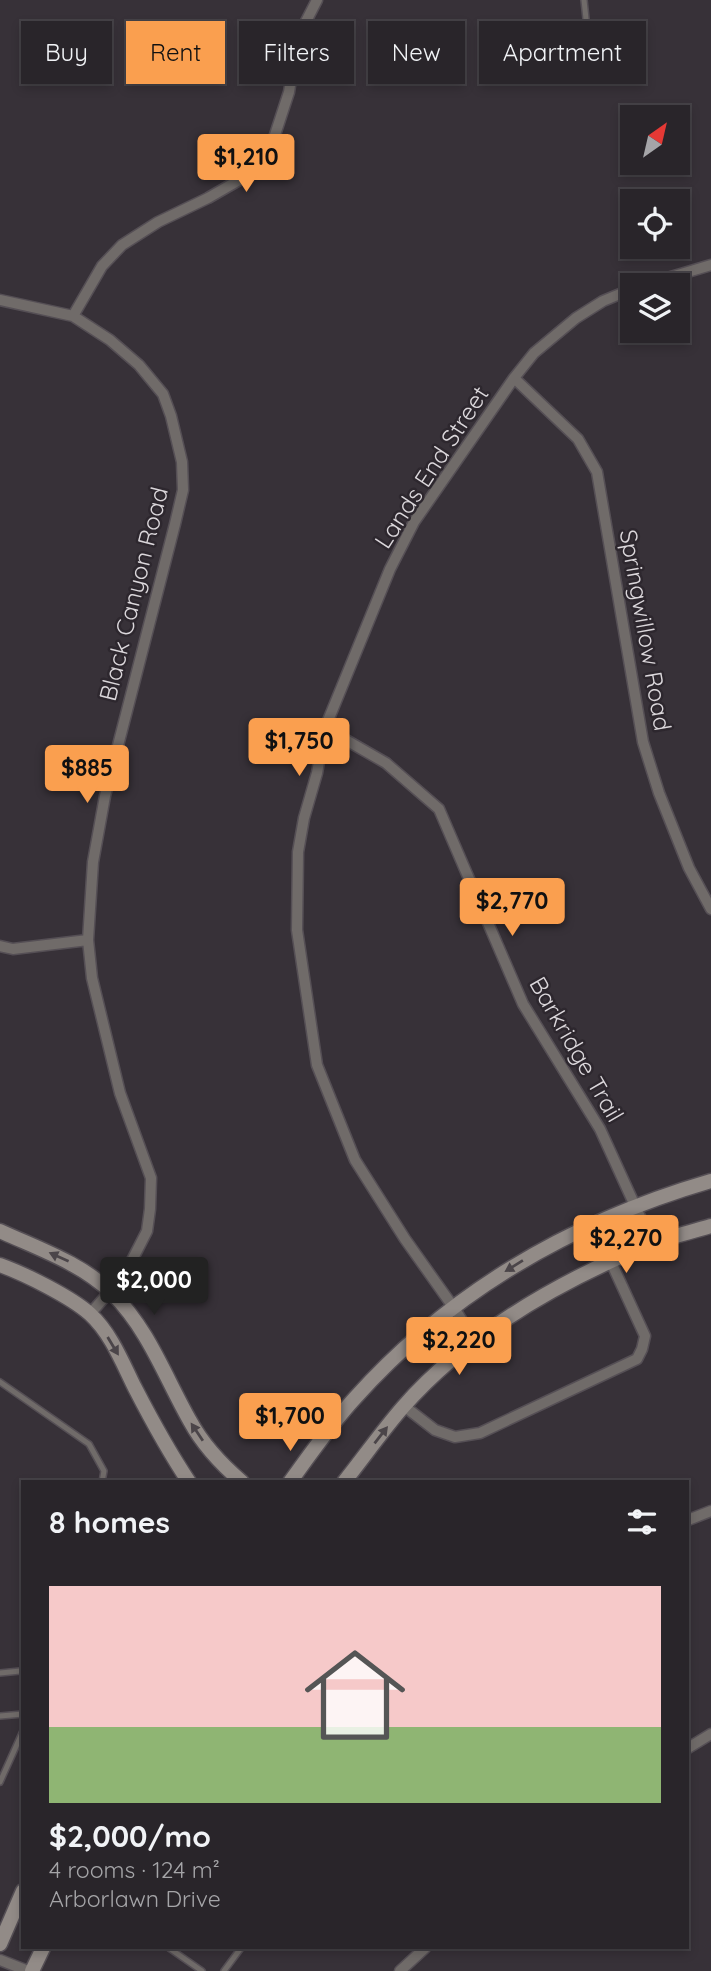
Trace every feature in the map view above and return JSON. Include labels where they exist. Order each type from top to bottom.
[{"type":"main road","points":[[291,1480],[355,1397],[400,1353],[486,1284],[540,1250],[575,1232],[711,1181]]},
{"type":"main road","points":[[346,1480],[404,1406],[451,1361],[505,1319],[571,1279],[652,1244],[711,1226]]},
{"type":"main road","points":[[0,1231],[74,1264],[122,1303],[148,1339],[198,1435],[240,1480]]},
{"type":"main road","points":[[0,1265],[55,1291],[90,1314],[120,1358],[167,1449],[188,1480]]},
{"type":"main road","points":[[0,1944],[21,1896]]},
{"type":"main road","points":[[30,1971],[42,1949]]},
{"type":"street","points":[[0,300],[73,316],[102,266],[122,245],[158,222],[248,176],[265,158],[272,144],[289,92],[298,37],[317,0]]},
{"type":"street","points":[[685,273],[711,265]]},
{"type":"street","name":"Lands End Street","points":[[475,1341],[355,1160],[317,1065],[296,930],[298,852],[325,728],[390,569],[414,522],[534,353],[576,318],[620,294]]},
{"type":"street","name":"Black Canyon Road","points":[[73,316],[110,340],[139,365],[163,394],[172,416],[182,462],[183,491],[105,796],[93,862],[88,940],[92,978],[120,1093],[151,1178],[150,1209],[147,1231],[125,1274],[90,1314]]},
{"type":"street","name":"Springwillow Road","points":[[514,378],[578,439],[597,472],[643,741],[659,793],[689,868],[711,909]]},
{"type":"street","name":"Barkridge Trail","points":[[325,728],[386,763],[439,809],[523,1004],[600,1129],[652,1244]]},
{"type":"street","points":[[0,946],[13,949],[88,940]]},
{"type":"street","points":[[404,1406],[435,1430],[455,1437],[480,1433],[637,1359],[645,1336],[611,1262]]},
{"type":"street","points":[[689,1520],[711,1511]]},
{"type":"street","points":[[689,1747],[711,1734]]},
{"type":"street","points":[[400,1971],[424,1949]]},
{"type":"street","points":[[0,1959],[30,1971]]},
{"type":"lane","points":[[584,0],[587,21]]},
{"type":"lane","points":[[588,32],[592,75],[561,82],[553,71],[551,44],[558,37],[588,32]]},
{"type":"lane","points":[[0,1382],[89,1444],[104,1471],[102,1480]]},
{"type":"lane","points":[[0,1673],[21,1671]]},
{"type":"lane","points":[[0,1716],[21,1714]]},
{"type":"lane","points":[[0,1782],[21,1735]]},
{"type":"lane","points":[[170,1949],[202,1971]]},
{"type":"lane","points":[[224,1971],[240,1949]]}]
